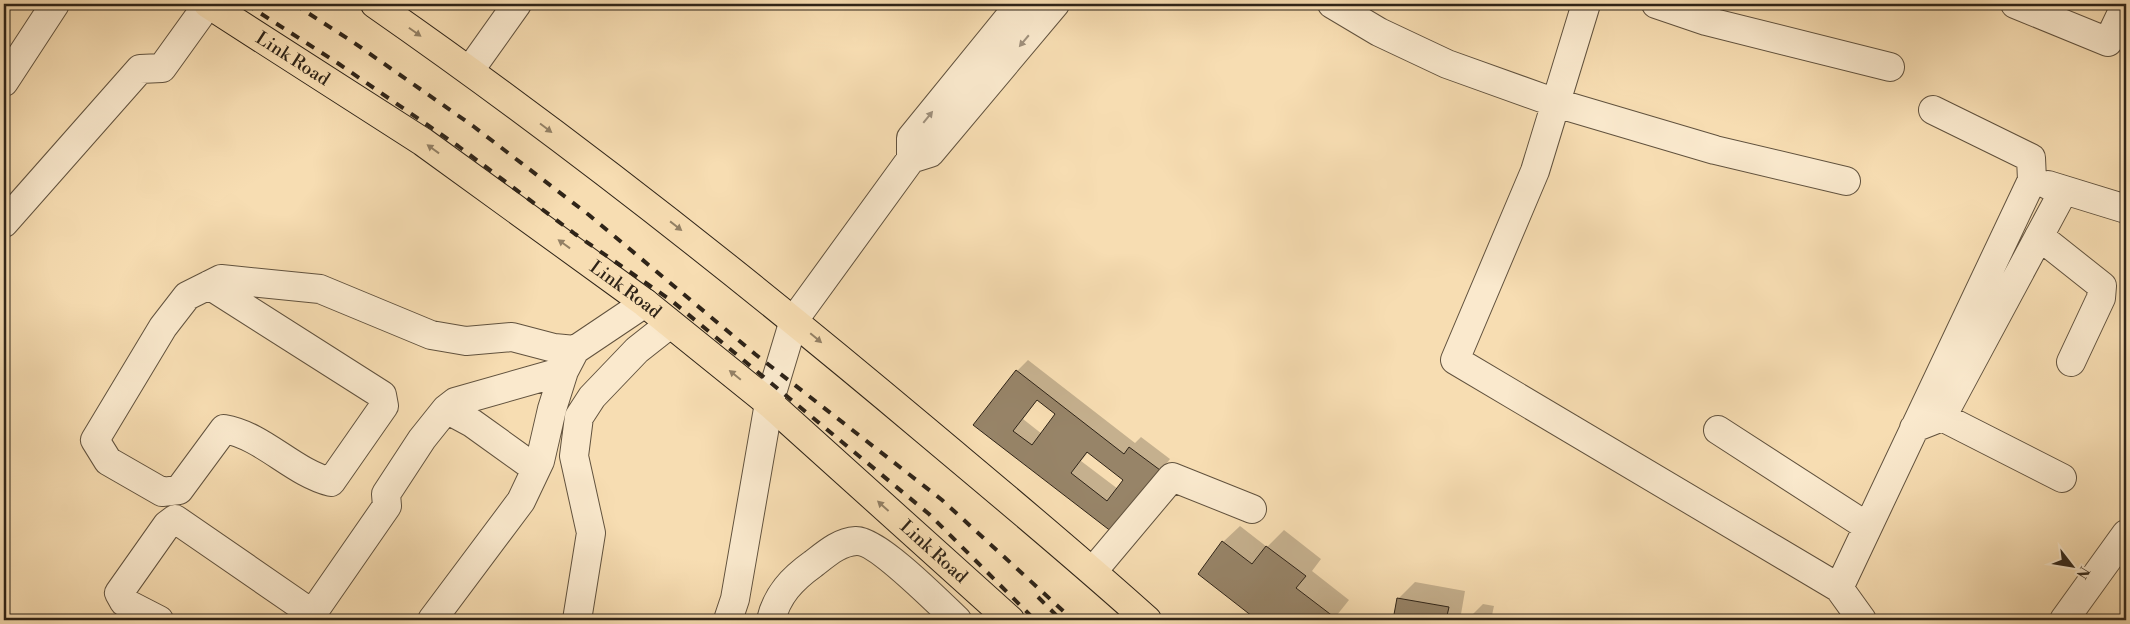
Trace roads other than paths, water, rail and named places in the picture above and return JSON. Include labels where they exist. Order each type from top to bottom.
[{"type":"main road","name":"Link Road","points":[[208,4],[423,142],[645,303],[770,403],[1010,620]]},
{"type":"main road","points":[[375,4],[470,70],[646,203],[794,320],[1093,571],[1148,620]]},
{"type":"street","points":[[4,52],[33,4]]},
{"type":"street","points":[[4,82],[55,4]]},
{"type":"street","points":[[4,223],[140,68],[162,68],[208,4]]},
{"type":"street","points":[[470,70],[517,4]]},
{"type":"street","points":[[728,620],[735,599],[770,403],[794,320],[911,159],[911,138],[1020,4]]},
{"type":"street","points":[[911,159],[930,153],[1055,4]]},
{"type":"street","points":[[1332,4],[1379,32],[1447,64],[1556,103],[1715,150],[1846,181]]},
{"type":"street","points":[[1586,4],[1535,172],[1455,360],[1839,588],[1862,620]]},
{"type":"street","points":[[1656,4],[1706,21],[1890,67]]},
{"type":"street","points":[[2015,4],[2108,42],[2126,4]]},
{"type":"street","points":[[1839,588],[2032,180],[2031,158],[1933,110]]},
{"type":"street","points":[[2032,180],[2126,209]]},
{"type":"street","points":[[1914,428],[1942,417],[2064,190]]},
{"type":"street","points":[[2039,236],[2102,286],[2101,298],[2071,362]]},
{"type":"street","points":[[209,285],[382,395],[384,406],[331,482],[316,478],[240,432],[224,429],[180,490],[162,492],[108,460],[95,440],[163,327],[187,296],[209,285],[222,279],[320,289],[431,335],[466,340],[512,337],[554,348],[570,360]]},
{"type":"street","points":[[158,620],[124,602],[119,593],[167,525],[175,519],[307,610],[318,607],[387,506],[386,494],[417,447],[446,409],[455,402],[570,360],[645,303]]},
{"type":"street","points":[[577,620],[590,533],[574,456],[579,417],[592,397],[637,350],[670,324]]},
{"type":"street","points":[[432,620],[521,501],[540,461],[552,410],[570,360]]},
{"type":"street","points":[[446,409],[472,423],[536,469]]},
{"type":"street","points":[[1942,417],[2062,478]]},
{"type":"street","points":[[1718,430],[1868,527]]},
{"type":"street","points":[[1093,571],[1172,477],[1252,509]]},
{"type":"street","points":[[2064,620],[2126,534]]},
{"type":"street","points":[[771,620],[775,603],[797,575],[838,545],[858,541],[882,553],[957,620]]},
{"type":"railway","points":[[246,4],[339,64],[458,146],[575,234],[672,301],[929,514],[1035,620]]},
{"type":"railway","points":[[294,4],[353,42],[473,126],[589,215],[755,354],[942,500],[1073,620]]},
{"type":"railway","points":[[1038,597],[1061,620]]}]
